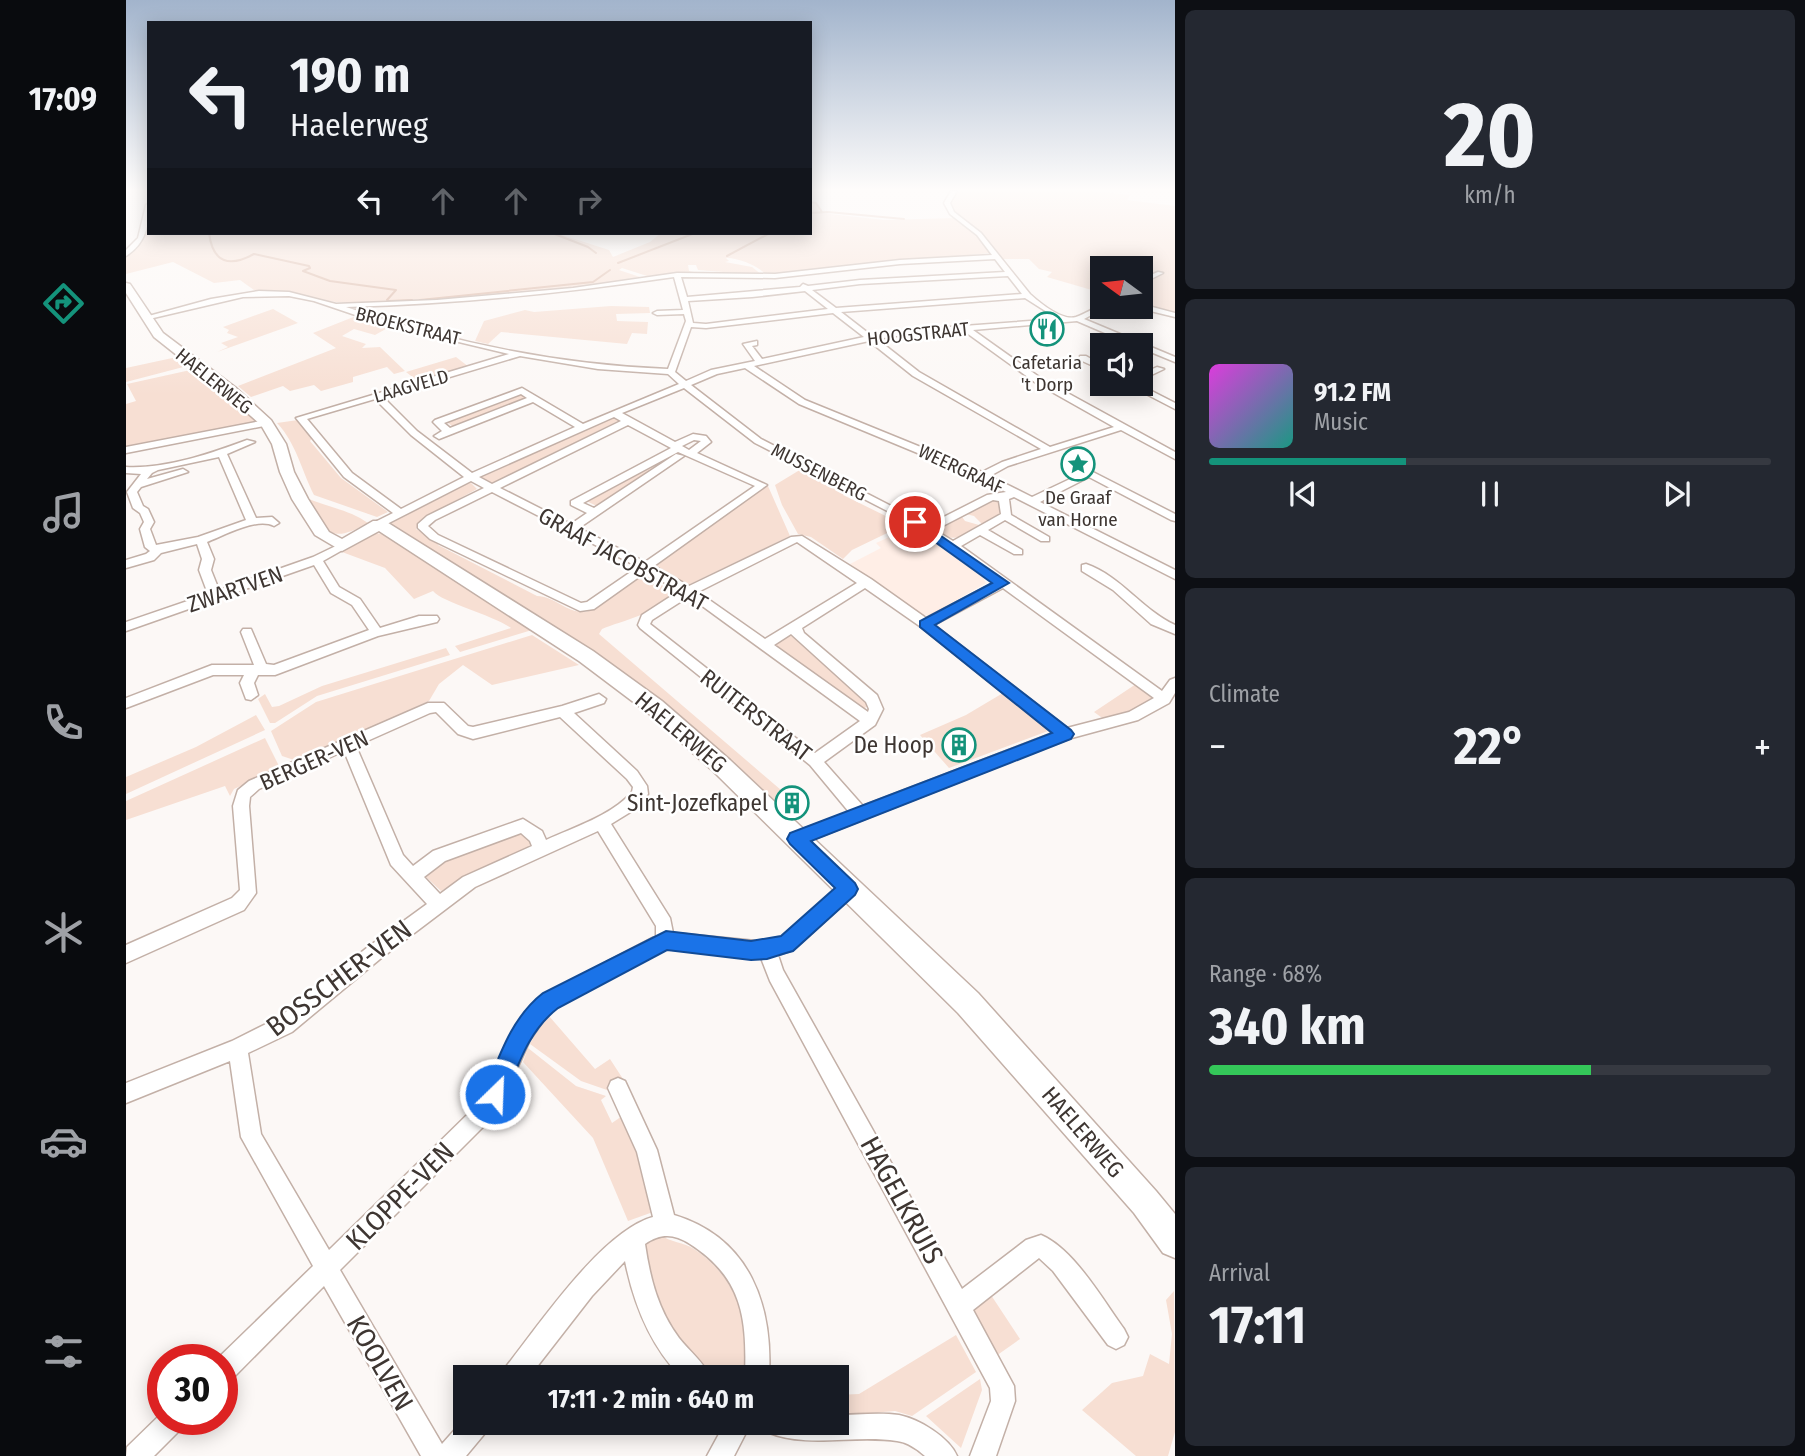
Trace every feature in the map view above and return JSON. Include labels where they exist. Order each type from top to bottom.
[{"type":"street","points":[[339,305],[437,302],[560,291],[677,275],[790,275],[900,262],[959,259]]},
{"type":"street","points":[[998,259],[1027,296],[1066,320]]},
{"type":"street","points":[[1153,276],[1160,273]]},
{"type":"street","points":[[685,299],[752,295],[860,282],[1010,274]]},
{"type":"street","points":[[671,372],[689,325],[685,299],[677,275]]},
{"type":"street","points":[[790,275],[916,374],[1049,450]]},
{"type":"street","points":[[958,276],[967,284]]},
{"type":"street","points":[[915,279],[923,286]]},
{"type":"street","points":[[860,282],[867,290]]},
{"type":"street","name":"HAELERWEG","points":[[126,286],[165,342],[231,391],[266,423],[279,444],[287,472],[300,499],[323,535],[342,546]]},
{"type":"street","points":[[975,291],[983,298]]},
{"type":"street","name":"BROEKSTRAAT","points":[[149,317],[220,300],[273,293],[339,305],[342,309],[383,321],[520,354],[617,371],[671,372]]},
{"type":"street","points":[[930,294],[938,301]]},
{"type":"street","points":[[752,295],[759,303]]},
{"type":"street","points":[[689,325],[706,326],[938,301],[1027,296]]},
{"type":"street","points":[[874,298],[882,306]]},
{"type":"street","points":[[1153,309],[1175,315]]},
{"type":"street","points":[[766,310],[773,318]]},
{"type":"street","points":[[657,313],[687,312]]},
{"type":"street","name":"HOOGSTRAAT","points":[[400,514],[471,477],[714,372],[871,338],[1066,320],[1090,312]]},
{"type":"street","points":[[1078,318],[1112,333]]},
{"type":"street","points":[[965,328],[999,354],[1175,456]]},
{"type":"street","points":[[754,343],[747,344],[761,362]]},
{"type":"street","points":[[1153,351],[1175,360]]},
{"type":"street","name":"LAAGVELD","points":[[400,514],[348,475],[301,418],[520,354]]},
{"type":"street","points":[[1083,358],[1090,362]]},
{"type":"street","name":"WEERGRAAF","points":[[747,365],[802,402],[982,476],[1008,496],[1031,502],[1175,575]]},
{"type":"street","points":[[1153,372],[1160,369]]},
{"type":"street","name":"MUSSENBERG","points":[[671,372],[758,441],[905,516],[953,546],[1164,699]]},
{"type":"street","points":[[449,433],[438,422],[522,391],[583,428]]},
{"type":"street","points":[[1153,391],[1175,403]]},
{"type":"street","points":[[1153,393],[1175,403]]},
{"type":"street","name":"GRAAF JACOBSTRAAT","points":[[377,396],[425,442],[471,477],[645,566],[766,645],[870,720]]},
{"type":"street","points":[[425,442],[535,398]]},
{"type":"street","points":[[615,413],[683,450],[762,485],[590,606],[580,607],[434,537],[422,526],[432,518],[490,488],[628,421]]},
{"type":"street","points":[[126,450],[266,423]]},
{"type":"street","points":[[982,476],[1004,464],[1122,427]]},
{"type":"street","points":[[126,470],[148,471],[218,454],[250,442]]},
{"type":"street","points":[[572,528],[683,450]]},
{"type":"street","points":[[595,513],[575,503],[683,450]]},
{"type":"street","points":[[218,454],[224,457],[252,522]]},
{"type":"street","points":[[148,471],[132,492],[138,508],[144,511],[149,522],[145,529],[152,547],[158,550]]},
{"type":"street","points":[[140,484],[183,472]]},
{"type":"street","points":[[1031,502],[1083,474],[1097,476],[1175,518]]},
{"type":"street","points":[[927,530],[991,497],[1008,496],[1005,516],[953,546]]},
{"type":"street","points":[[342,546],[400,514]]},
{"type":"street","points":[[1005,516],[1045,539]]},
{"type":"street","points":[[126,564],[150,557],[158,550],[201,540],[252,522],[272,520],[274,523]]},
{"type":"street","name":"HAELERWEG","points":[[379,524],[586,656],[655,707],[722,766],[968,1003],[1145,1202],[1175,1241]]},
{"type":"street","points":[[981,531],[1018,552]]},
{"type":"street","points":[[687,592],[795,539],[802,539],[925,624],[1066,734]]},
{"type":"street","points":[[201,540],[208,559],[205,570],[215,596]]},
{"type":"street","name":"ZWARTVEN","points":[[126,627],[317,560],[342,546]]},
{"type":"street","points":[[317,560],[335,590],[355,602],[377,632]]},
{"type":"street","points":[[1086,568],[1117,587],[1155,621],[1175,630]]},
{"type":"street","points":[[766,645],[867,582]]},
{"type":"street","points":[[925,624],[1002,583]]},
{"type":"street","name":"RUITERSTRAAT","points":[[687,592],[646,618],[644,625],[816,761],[860,814]]},
{"type":"street","points":[[126,703],[212,670],[275,670],[377,632],[390,633],[424,619],[433,619]]},
{"type":"street","points":[[795,626],[798,635],[872,699],[876,709],[870,720],[816,761]]},
{"type":"street","points":[[247,632],[257,669]]},
{"type":"street","points":[[251,695],[247,683],[257,669]]},
{"type":"street","points":[[796,839],[1066,734],[1133,716],[1164,699],[1175,683]]},
{"type":"street","name":"BERGER-VEN","points":[[126,954],[238,904],[248,893],[241,806],[243,794],[254,785],[349,746],[428,708],[439,707],[446,710],[463,730],[473,733],[563,711],[599,699]]},
{"type":"street","points":[[563,711],[640,786],[640,794],[632,803],[601,822],[664,924],[666,940],[767,950],[786,944],[849,889]]},
{"type":"street","points":[[349,746],[393,852],[438,904]]},
{"type":"street","name":"BOSSCHER-VEN","points":[[126,1093],[238,1048],[285,1025],[469,882],[601,822]]},
{"type":"street","points":[[412,877],[439,856],[523,826],[536,836],[542,849]]},
{"type":"street","name":"KLOPPE-VEN","points":[[238,1355],[478,1118],[495,1094],[524,1027],[535,1013],[551,1000],[666,940]]},
{"type":"street","name":"HAGELKRUIS","points":[[767,950],[776,975],[1002,1385],[1003,1401],[983,1456]]},
{"type":"street","points":[[238,1048],[251,1138],[326,1269]]},
{"type":"street","points":[[618,1088],[647,1150],[666,1224]]},
{"type":"street","name":"HAELERWEG","points":[[1145,1202],[1175,1225]]},
{"type":"street","points":[[524,1365],[616,1252],[647,1228],[666,1224],[698,1236],[724,1256],[749,1293],[759,1340],[758,1365]]},
{"type":"street","points":[[633,1237],[640,1286],[652,1321],[688,1365]]},
{"type":"street","points":[[960,1305],[1041,1245],[1062,1263],[1116,1337]]},
{"type":"street","name":"KOOLVEN","points":[[326,1269],[435,1456]]},
{"type":"street","points":[[849,1428],[899,1428],[926,1440],[944,1456]]},
{"type":"street","points":[[136,1456],[157,1435]]},
{"type":"street","points":[[449,1456],[467,1435]]},
{"type":"street","points":[[720,1456],[732,1435]]},
{"type":"shaded area","points":[[126,259],[727,259],[729,261],[725,262],[752,267],[762,275],[698,270],[696,265],[688,265],[689,271],[697,273],[647,276],[622,268],[619,270],[640,277],[494,296],[348,303],[281,293],[258,293],[240,280],[214,283],[173,262],[126,274]]},
{"type":"shaded area","points":[[735,259],[930,259],[766,275],[747,262]]},
{"type":"shaded area","points":[[1001,259],[1090,259],[1090,290],[1047,277],[1052,272],[1039,269],[1029,259]]},
{"type":"shaded area","points":[[1153,259],[1175,259],[1175,313],[1153,308]]},
{"type":"shaded area","points":[[611,306],[649,307],[650,313],[616,314],[617,321],[648,322],[647,334],[632,333],[627,344],[501,332],[488,344],[475,341],[484,321],[525,310],[534,312]]},
{"type":"shaded area","points":[[273,309],[298,323],[217,352],[228,347],[221,343],[238,337],[227,333],[229,330],[223,327]]},
{"type":"shaded area","points":[[356,316],[393,325],[375,335],[354,329],[342,336],[366,344],[362,348],[380,347],[405,371],[394,374],[387,367],[353,377],[353,382],[321,391],[314,385],[290,391],[283,386],[251,397],[238,386],[336,348],[313,333]]},
{"type":"shaded area","points":[[177,357],[191,365],[126,382],[126,368]]},
{"type":"shaded area","points":[[456,357],[469,367],[419,382],[406,372]]},
{"type":"shaded area","points":[[195,369],[256,419],[255,422],[126,449],[126,404],[136,401],[127,384]]},
{"type":"shaded area","points":[[520,393],[528,395],[527,400],[455,428],[445,421]]},
{"type":"shaded area","points":[[611,418],[620,420],[493,483],[480,478],[482,475]]},
{"type":"shaded area","points":[[298,420],[312,438],[310,441],[341,478],[388,512],[377,517],[314,495],[294,448],[277,423]]},
{"type":"shaded area","points":[[677,450],[678,455],[599,507],[584,500]]},
{"type":"shaded area","points":[[803,468],[847,491],[843,495],[898,522],[904,519],[910,522],[852,550],[843,559],[811,537],[798,534],[782,505],[775,485]]},
{"type":"shaded area","points":[[471,483],[477,489],[422,519],[416,529],[438,542],[438,545],[537,596],[578,612],[599,606],[636,577],[644,574],[668,589],[671,592],[660,605],[602,629],[599,634],[788,796],[775,805],[668,706],[640,685],[391,524],[396,518]]},
{"type":"shaded area","points":[[768,486],[790,536],[688,585],[656,567],[655,564]]},
{"type":"shaded area","points":[[304,497],[353,514],[368,523],[336,534],[324,526]]},
{"type":"shaded area","points":[[993,498],[1000,499],[1003,513],[983,525],[974,516],[962,513]]},
{"type":"shaded area","points":[[960,514],[965,521],[979,525],[957,538],[947,537],[933,529]]},
{"type":"shaded area","points":[[913,526],[979,571],[986,583],[930,615],[922,615],[850,564],[881,548],[876,543]]},
{"type":"shaded area","points":[[374,533],[383,534],[532,630],[460,652],[455,646],[511,628],[438,596],[433,591],[414,599],[385,568],[342,552]]},
{"type":"shaded area","points":[[792,633],[867,700],[869,705],[862,710],[775,647],[774,641]]},
{"type":"shaded area","points":[[532,635],[579,665],[492,685],[463,665],[439,684],[429,701],[297,761],[282,756],[271,731],[316,702]]},
{"type":"shaded area","points":[[446,648],[450,655],[317,696],[275,723],[270,723],[258,699],[265,694],[272,707],[279,706],[322,686]]},
{"type":"shaded area","points":[[1136,684],[1154,698],[1135,712],[1105,720],[1094,712]]},
{"type":"shaded area","points":[[1003,693],[1032,714],[1048,731],[949,768],[920,735],[966,715]]},
{"type":"shaded area","points":[[256,715],[265,730],[126,794],[126,777],[196,747]]},
{"type":"shaded area","points":[[265,738],[280,768],[234,789],[230,796],[225,786],[126,820],[126,801]]},
{"type":"shaded area","points":[[523,833],[531,841],[529,847],[441,891],[424,875],[471,848]]},
{"type":"shaded area","points":[[549,1016],[595,1069],[610,1059],[623,1079],[607,1090],[581,1081],[530,1044],[539,1026]]},
{"type":"shaded area","points":[[528,1048],[576,1086],[606,1096],[601,1100],[612,1123],[628,1112],[653,1212],[628,1221],[593,1138],[523,1062]]},
{"type":"shaded area","points":[[660,1234],[686,1245],[720,1272],[738,1302],[744,1324],[748,1365],[693,1365],[663,1326],[641,1251],[648,1240]]},
{"type":"shaded area","points":[[1174,1291],[1175,1432],[1168,1456],[1136,1456],[1082,1410],[1112,1383],[1143,1376],[1150,1354],[1169,1364],[1172,1334],[1166,1300]]},
{"type":"shaded area","points":[[989,1292],[1020,1339],[996,1356],[970,1308]]},
{"type":"shaded area","points":[[956,1335],[976,1372],[912,1416],[895,1411],[849,1415],[849,1394],[859,1394]]},
{"type":"shaded area","points":[[980,1379],[982,1390],[961,1448],[926,1416]]},
{"type":"waterway","points":[[222,259],[242,259]]},
{"type":"waterway","points":[[277,259],[309,266],[310,268],[303,271],[330,281],[396,290],[387,300],[389,301],[412,300]]},
{"type":"waterway","points":[[618,263],[628,259]]},
{"type":"waterway","points":[[420,300],[593,282],[610,270]]},
{"type":"place","name":"Cafetaria 't Dorp","points":[[1047,329]]},
{"type":"place","name":"De Graaf van Horne","points":[[1078,464]]},
{"type":"place","name":"De Hoop","points":[[959,745]]},
{"type":"place","name":"Sint-Jozefkapel","points":[[792,803]]},
{"type":"route","points":[[495,1094],[524,1027],[535,1013],[551,1000],[642,952],[666,940],[751,950],[767,950],[786,944],[849,889],[796,839],[1066,734],[925,624],[1002,583],[953,546],[915,522]]}]
